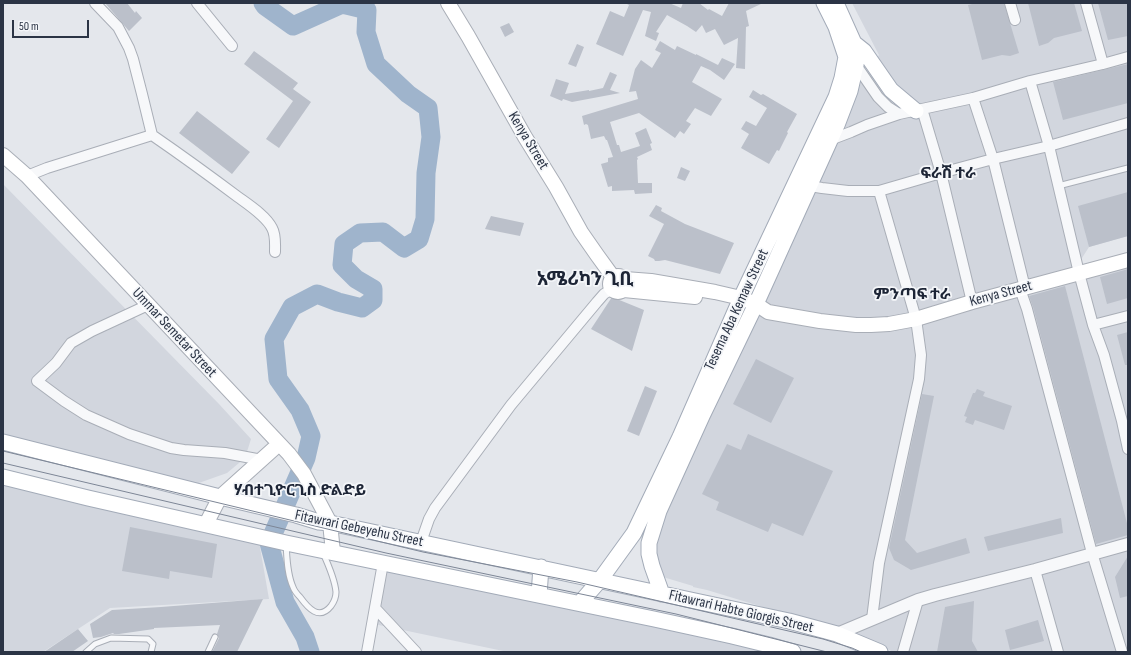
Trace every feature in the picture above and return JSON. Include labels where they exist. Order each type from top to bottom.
[{"type":"main road","name":"Kenya Street","points":[[448,3],[581,232],[618,284],[720,302],[739,302],[759,309],[820,321],[856,325],[889,324],[916,319],[972,302],[1128,260]]},
{"type":"main road","name":"Tesema Aba Kemaw Street","points":[[580,603],[600,580],[634,534],[680,437],[739,302],[803,183],[830,140],[837,125],[850,91],[851,61],[824,3]]},
{"type":"main road","name":"Tesema Aba Kemaw Street","points":[[662,594],[649,554],[649,543],[659,511],[759,309],[842,78],[851,61],[857,58],[854,43],[836,3]]},
{"type":"main road","points":[[854,43],[864,51],[891,90],[919,110]]},
{"type":"main road","name":"Ummar Semetar Street","points":[[3,155],[27,176],[284,449],[304,474],[330,523]]},
{"type":"main road","name":"Fitawrari Gebeyehu Street","points":[[3,442],[319,522],[330,523],[600,580]]},
{"type":"main road","points":[[206,524],[220,497],[262,460],[284,449]]},
{"type":"main road","name":"Fitawrari Gebeyehu Street","points":[[3,477],[260,537],[580,603],[732,636],[793,652]]},
{"type":"main road","points":[[328,551],[330,523]]},
{"type":"main road","points":[[539,595],[541,568]]},
{"type":"main road","name":"Fitawrari Habte Giorgis Street","points":[[600,580],[789,621],[837,634],[880,652]]},
{"type":"street","points":[[95,3],[118,27],[129,48],[133,58],[152,135],[256,210],[272,228],[274,234],[275,252]]},
{"type":"street","points":[[197,3],[232,46]]},
{"type":"street","points":[[1010,3],[1015,20]]},
{"type":"street","points":[[1086,3],[1103,64]]},
{"type":"street","points":[[830,140],[899,114],[973,98],[1030,81],[1128,57]]},
{"type":"street","points":[[851,61],[878,97],[888,107],[899,114]]},
{"type":"street","points":[[1030,81],[1049,146],[1093,325],[1125,420],[1128,449]]},
{"type":"street","points":[[973,98],[992,159],[1027,309],[1092,553],[1122,652]]},
{"type":"street","points":[[919,110],[941,173],[972,302]]},
{"type":"street","points":[[803,183],[848,191],[879,191],[992,159],[1049,146],[1128,123]]},
{"type":"street","points":[[27,176],[47,168],[152,135]]},
{"type":"street","points":[[872,619],[879,563],[919,379],[921,355],[916,319],[879,191]]},
{"type":"street","points":[[421,542],[429,519],[435,508],[511,405],[604,294],[618,284]]},
{"type":"street","points":[[148,305],[92,331],[71,343],[56,363],[37,381],[86,415],[129,434],[171,448],[225,453],[262,460]]},
{"type":"street","points":[[1093,325],[1128,316]]},
{"type":"street","points":[[837,634],[918,600],[1128,544]]},
{"type":"street","points":[[367,652],[383,563]]},
{"type":"street","points":[[1035,570],[1058,652]]},
{"type":"street","points":[[903,652],[918,600]]},
{"type":"street","points":[[375,608],[416,652]]},
{"type":"lane","points":[[1058,186],[1128,168]]},
{"type":"lane","points":[[283,542],[293,588],[308,608],[315,612],[321,613],[325,612],[333,604],[336,597],[336,591],[329,567],[328,551]]},
{"type":"lane","points":[[208,652],[215,637]]},
{"type":"lane","points":[[86,652],[95,644],[111,638],[148,639],[153,644],[151,652]]},
{"type":"shaded area","points":[[852,3],[1128,3],[1128,236],[1089,247],[1073,272],[1128,257],[1128,652],[893,652],[868,639],[663,577],[650,543],[855,93],[879,55]]},
{"type":"shaded area","points":[[3,184],[219,404],[251,439],[245,458],[227,473],[196,484],[3,434]]},
{"type":"shaded area","points":[[3,482],[258,536],[269,599],[110,608],[43,652],[3,652]]},
{"type":"shaded area","points":[[385,567],[782,652],[508,652],[374,624]]},
{"type":"building","points":[[105,3],[127,3],[135,13],[136,11],[142,18],[129,31]]},
{"type":"building","points":[[669,3],[681,8],[683,3],[699,3],[708,10],[709,9],[722,16],[729,3],[763,3],[746,11],[749,26],[746,27],[745,69],[736,68],[738,38],[724,45],[715,29],[706,33],[702,25],[696,32],[667,15],[656,32],[659,33],[656,41],[645,36],[651,12],[643,10],[623,56],[596,44],[610,11],[624,17],[629,5],[627,4]]},
{"type":"building","points":[[976,3],[1004,3],[1019,53],[1010,56],[1002,55],[982,60],[968,5]]},
{"type":"building","points":[[1028,3],[1074,3],[1082,31],[1054,38],[1048,43],[1039,46]]},
{"type":"building","points":[[1098,3],[1128,3],[1128,36],[1108,40]]},
{"type":"building","points":[[509,23],[514,32],[505,37],[500,27]]},
{"type":"building","points":[[660,41],[675,50],[677,46],[718,65],[722,58],[735,64],[724,80],[710,70],[701,66],[692,82],[722,99],[711,116],[695,108],[686,121],[691,124],[684,134],[680,131],[675,138],[639,113],[610,122],[617,145],[619,145],[621,152],[640,146],[635,133],[646,128],[652,143],[650,144],[652,150],[637,157],[637,160],[638,183],[652,183],[652,193],[635,194],[634,190],[612,191],[612,186],[608,187],[601,164],[608,162],[608,158],[613,157],[607,140],[604,136],[591,139],[588,125],[584,125],[582,116],[638,99],[636,91],[629,92],[635,69],[641,60],[652,68],[661,53],[655,50]]},
{"type":"building","points":[[577,44],[584,47],[576,67],[568,64]]},
{"type":"building","points":[[254,51],[298,83],[293,89],[311,102],[279,148],[266,139],[293,101],[244,64]]},
{"type":"building","points":[[1128,64],[1128,103],[1063,120],[1053,82]]},
{"type":"building","points":[[610,72],[617,75],[610,90],[620,93],[572,102],[563,99],[562,101],[550,96],[556,79],[569,83],[565,94],[589,91],[603,88]]},
{"type":"building","points":[[753,90],[761,95],[763,94],[797,114],[779,151],[777,150],[769,164],[741,148],[749,134],[741,129],[746,121],[756,126],[767,108],[749,97]]},
{"type":"building","points":[[197,111],[250,152],[232,174],[179,133]]},
{"type":"building","points":[[681,167],[690,171],[685,181],[677,178]]},
{"type":"building","points":[[1128,192],[1128,236],[1089,247],[1078,206]]},
{"type":"building","points":[[656,205],[662,208],[661,211],[685,224],[734,243],[720,274],[665,260],[655,261],[648,256],[664,224],[649,216]]},
{"type":"building","points":[[491,216],[524,223],[520,236],[485,229]]},
{"type":"building","points":[[1128,269],[1128,298],[1107,304],[1100,277]]},
{"type":"building","points":[[1065,286],[1128,527],[1128,535],[1096,544],[1029,296]]},
{"type":"building","points":[[612,297],[644,310],[632,351],[591,329]]},
{"type":"building","points":[[1128,332],[1128,365],[1125,365],[1117,335]]},
{"type":"building","points":[[756,359],[794,378],[771,423],[733,404]]},
{"type":"building","points":[[645,386],[657,391],[639,436],[627,431]]},
{"type":"building","points":[[977,389],[985,392],[983,396],[1012,406],[1004,430],[975,420],[973,425],[965,422],[967,417],[964,416],[973,393],[975,393]]},
{"type":"building","points":[[922,394],[934,396],[905,540],[917,553],[966,538],[970,553],[911,570],[894,560],[889,548]]},
{"type":"building","points":[[748,434],[833,471],[803,536],[772,523],[768,532],[716,510],[719,502],[702,494],[727,444],[741,450]]},
{"type":"building","points":[[1061,518],[1063,533],[988,551],[984,537]]},
{"type":"building","points":[[130,527],[217,544],[212,578],[170,571],[169,579],[122,571]]},
{"type":"building","points":[[1128,556],[1128,596],[1120,598],[1115,577]]},
{"type":"building","points":[[263,599],[237,652],[212,652],[219,638],[217,634],[220,625],[154,628],[119,634],[113,633],[93,638],[90,624],[112,610]]},
{"type":"building","points":[[974,601],[972,641],[978,652],[937,652],[945,607]]},
{"type":"building","points":[[1038,620],[1044,641],[1010,650],[1005,630]]},
{"type":"building","points":[[78,629],[88,641],[72,652],[44,652]]},
{"type":"waterway","points":[[263,3],[293,26],[342,4],[367,10],[366,32],[376,64],[408,94],[428,108],[431,137],[426,173],[425,219],[419,239],[404,248],[383,232],[360,233],[344,244],[342,265],[356,279],[373,289],[373,300],[362,308],[338,302],[317,294],[292,307],[274,339],[278,379],[300,410],[311,436],[306,458],[269,543],[285,602],[305,637],[310,652]]},
{"type":"tram line","points":[[3,451],[423,552],[577,582],[823,639],[861,652]]},
{"type":"tram line","points":[[3,463],[386,553],[676,614],[827,652]]},
{"type":"district","name":"ፍራሽ ተራ","points":[[948,174]]},
{"type":"district","name":"አሜሪካን ጊቢ","points":[[585,280]]},
{"type":"district","name":"ምንጣፍ ተራ","points":[[912,295]]},
{"type":"district","name":"ሃብተጊዮርጊስ ድልድይ","points":[[300,491]]}]
